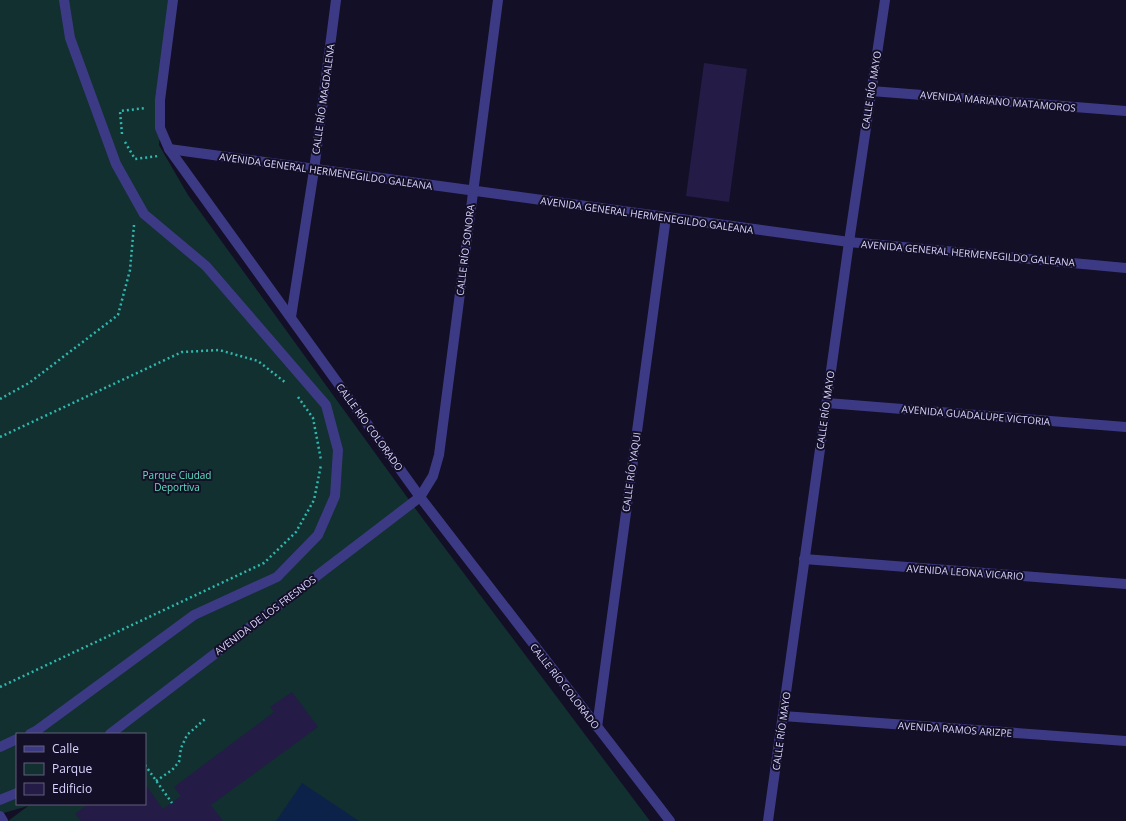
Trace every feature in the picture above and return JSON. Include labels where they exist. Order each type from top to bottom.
[{"type":"street","points":[[33,733],[194,615],[277,577],[318,535],[335,496],[338,450],[326,405],[206,266],[144,214],[116,164],[70,38],[64,0]]},
{"type":"street","name":"CALLE RÍO COLORADO","points":[[173,0],[160,106],[160,128],[170,151],[420,497],[670,821]]},
{"type":"street","name":"CALLE RÍO MAGDALENA","points":[[291,317],[314,170],[336,0]]},
{"type":"street","name":"CALLE RÍO SONORA","points":[[420,497],[432,476],[439,455],[498,0]]},
{"type":"street","name":"CALLE RÍO MAYO","points":[[768,821],[870,91],[885,0]]},
{"type":"street","name":"AVENIDA MARIANO MATAMOROS","points":[[870,91],[1126,111]]},
{"type":"street","name":"AVENIDA GENERAL HERMENEGILDO GALEANA","points":[[170,151],[849,242],[1126,268]]},
{"type":"street","name":"CALLE RÍO YAQUI","points":[[597,727],[666,217]]},
{"type":"street","name":"AVENIDA GUADALUPE VICTORIA","points":[[827,403],[1126,428]]},
{"type":"street","name":"AVENIDA DE LOS FRESNOS","points":[[111,733],[420,497]]},
{"type":"street","name":"AVENIDA LEONA VICARIO","points":[[804,560],[1126,584]]},
{"type":"street","name":"AVENIDA RAMOS ARIZPE","points":[[783,716],[1126,741]]},
{"type":"street","points":[[0,747],[16,740]]},
{"type":"street","points":[[0,800],[16,793]]},
{"type":"street","points":[[0,816],[3,821]]},
{"type":"path","points":[[160,106],[120,112],[120,124],[123,139],[134,159],[170,151]]},
{"type":"path","points":[[0,399],[29,383],[118,315],[130,270],[137,200]]},
{"type":"path","points":[[0,437],[182,352],[218,350],[258,361],[291,387]]},
{"type":"path","points":[[0,687],[264,562],[296,532],[314,500],[322,462],[313,418],[295,393]]},
{"type":"path","points":[[156,781],[172,770],[179,762],[181,748],[187,734],[205,719]]},
{"type":"path","points":[[146,766],[172,802]]},
{"type":"green space","name":"Parque Ciudad Deportiva","points":[[0,0],[173,0],[159,145],[188,195],[420,515],[650,821],[8,821],[28,806],[0,814]]},
{"type":"water","points":[[302,783],[359,821],[276,821]]},
{"type":"building","points":[[704,63],[747,69],[729,202],[686,196]]},
{"type":"building","points":[[292,692],[318,727],[211,805],[223,821],[81,821],[75,814],[87,805],[146,805],[146,785],[163,809],[181,796],[174,787],[274,712],[270,707]]}]
